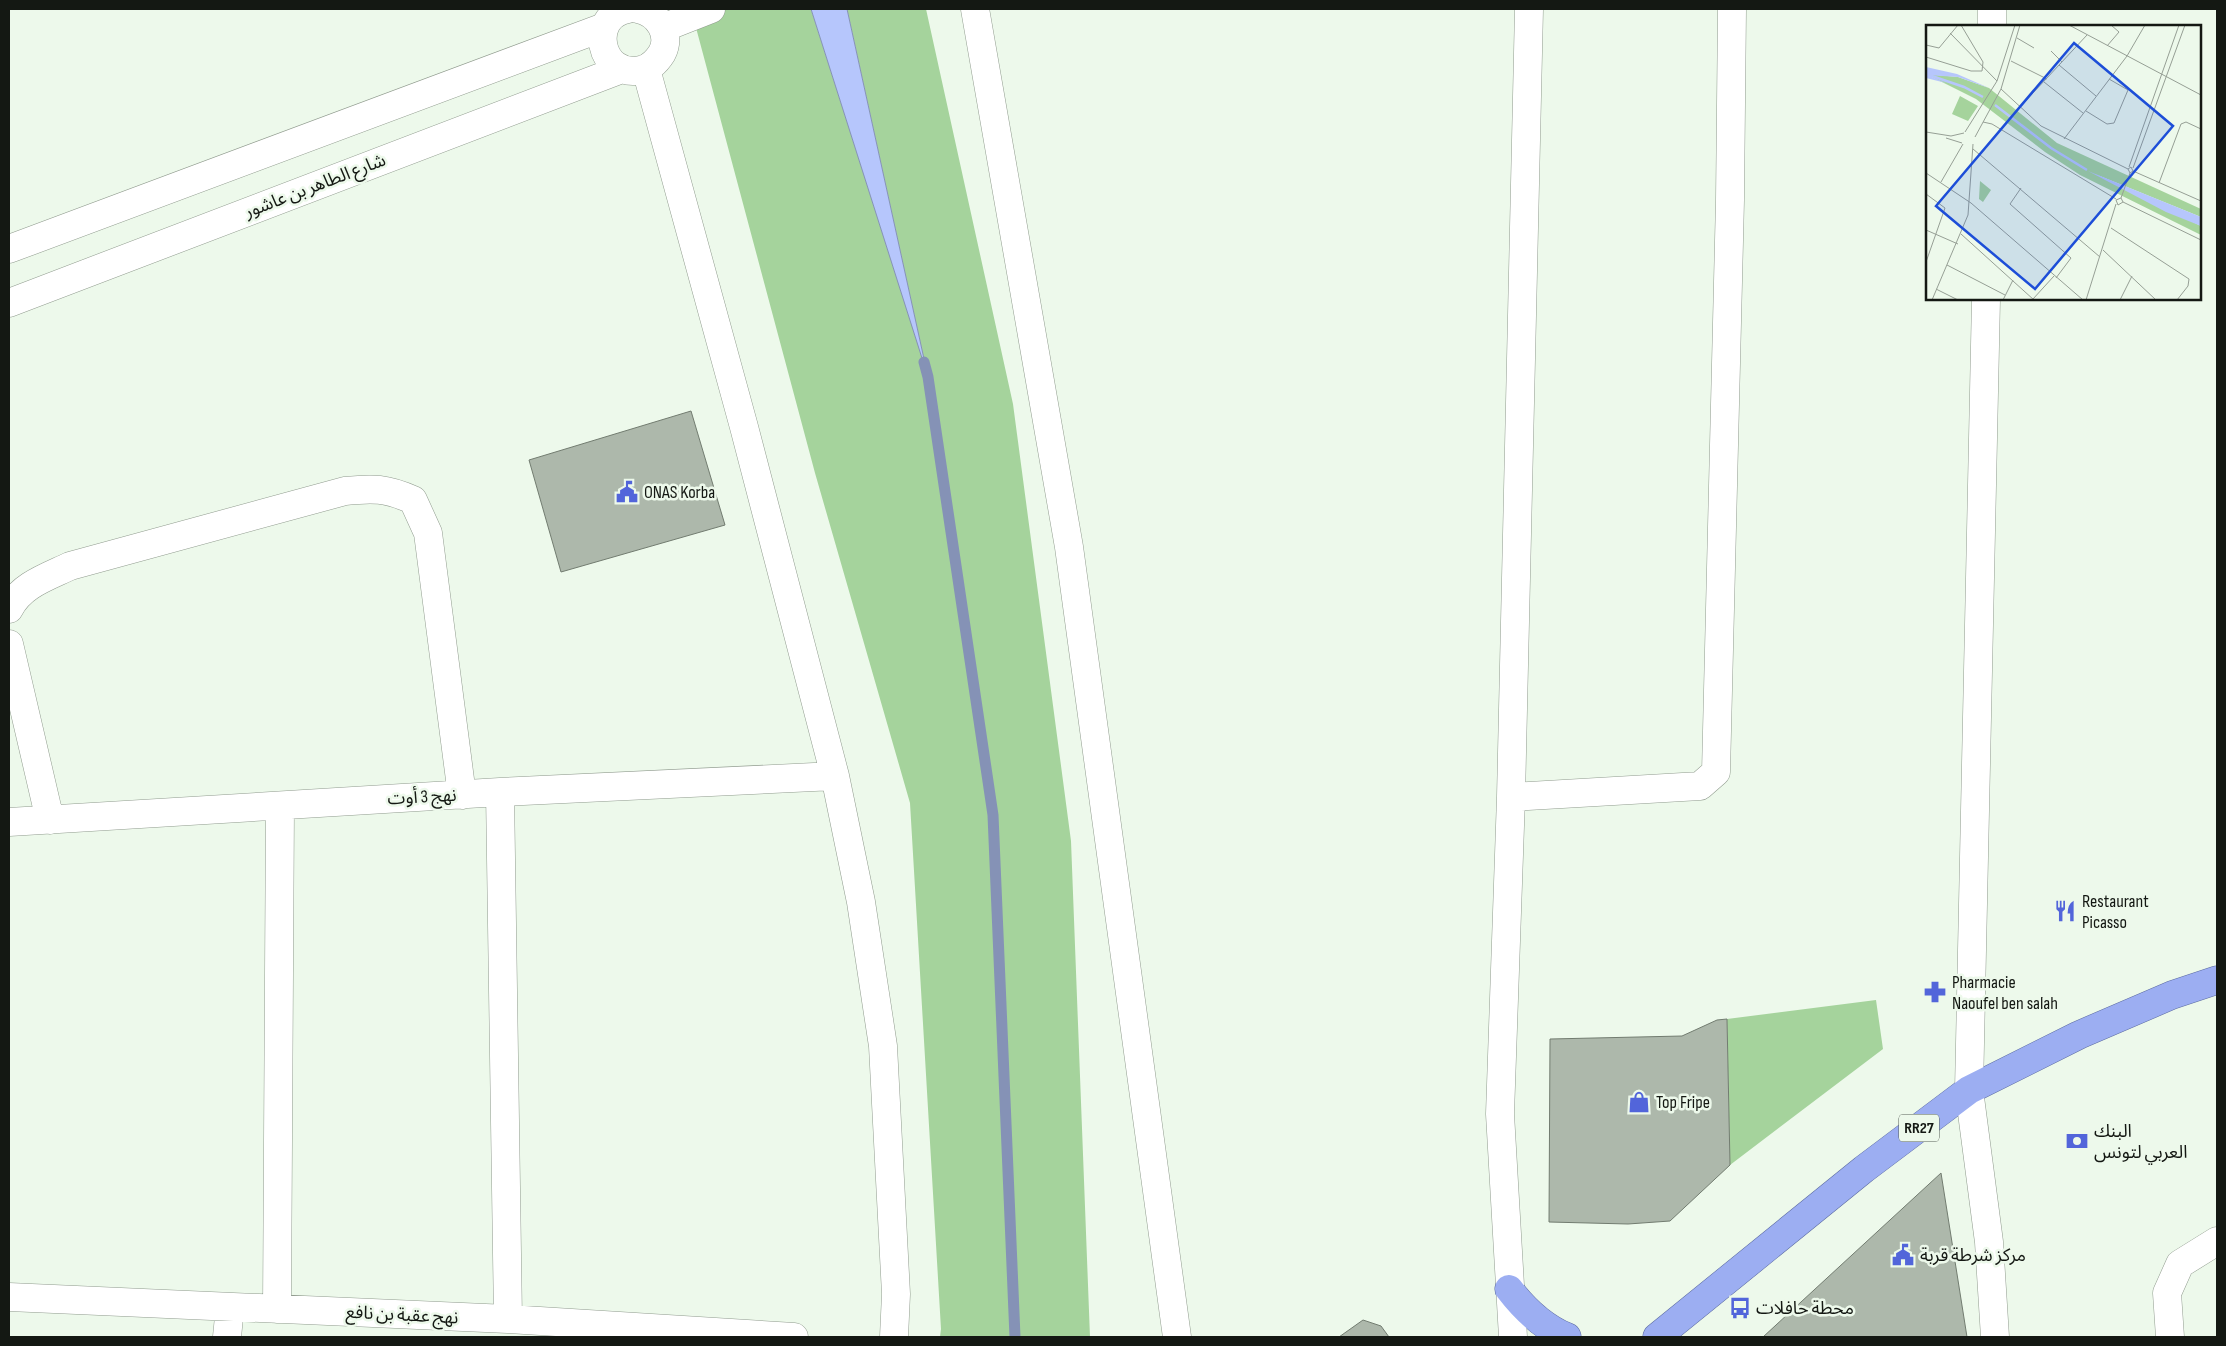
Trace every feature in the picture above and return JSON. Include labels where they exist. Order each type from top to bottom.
[{"type":"highway","name":"RR27","points":[[1657,1337],[1864,1169],[1969,1090],[2079,1035],[2172,995],[2217,980]]},
{"type":"highway","points":[[1509,1289],[1522,1306],[1535,1317],[1549,1328],[1568,1337]]},
{"type":"street","points":[[974,9],[1069,547],[1177,1337]]},
{"type":"street","points":[[1513,1337],[1500,1114],[1511,797],[1528,9]]},
{"type":"street","points":[[1511,797],[1700,786],[1716,772],[1730,200],[1732,9]]},
{"type":"street","points":[[1992,9],[1992,25]]},
{"type":"street","points":[[9,249],[623,13],[646,10],[656,17],[687,18]]},
{"type":"street","points":[[623,13],[602,40],[604,52],[611,62],[634,69],[656,62],[663,52],[665,40],[687,18]]},
{"type":"street","points":[[634,69],[741,418],[835,776],[860,902],[884,1046],[896,1294],[894,1337]]},
{"type":"street","name":"شارع الطاهر بن عاشور","points":[[9,303],[634,69]]},
{"type":"street","points":[[1986,300],[1969,1090],[1989,1242],[1995,1337]]},
{"type":"street","points":[[9,608],[14,599],[33,583],[70,566],[345,491],[370,488],[394,491],[413,500],[428,533],[462,795]]},
{"type":"street","points":[[9,644],[50,820]]},
{"type":"street","name":"نهج 3 أوت","points":[[9,822],[500,792],[835,776]]},
{"type":"street","points":[[500,792],[508,1319]]},
{"type":"street","points":[[277,1309],[280,806]]},
{"type":"street","points":[[2170,1337],[2167,1293],[2180,1264],[2217,1241]]},
{"type":"street","name":"نهج عقبة بن نافع","points":[[9,1297],[277,1309],[468,1328],[508,1319],[794,1337]]},
{"type":"street","points":[[227,1337],[230,1307]]},
{"type":"green space","points":[[691,9],[811,9],[926,369],[847,9],[926,9],[1013,404],[1071,841],[1090,1337],[940,1337],[910,803],[815,473]]},
{"type":"green space","points":[[1876,1000],[1883,1049],[1730,1165],[1727,1019]]},
{"type":"water","points":[[811,9],[847,9],[928,377]]},
{"type":"building","name":"ONAS Korba","points":[[691,411],[725,525],[561,572],[529,460]]},
{"type":"building","name":"Top Fripe","points":[[1727,1019],[1730,1165],[1670,1221],[1628,1224],[1549,1222],[1550,1039],[1682,1036],[1717,1020]]},
{"type":"building","name":"مركز شرطة قربة","points":[[1941,1173],[1967,1337],[1763,1337]]},
{"type":"building","points":[[1363,1320],[1381,1326],[1389,1337],[1339,1337]]},
{"type":"waterway","points":[[924,362],[928,377],[993,815],[1015,1337]]},
{"type":"place","name":"ONAS Korba","points":[[627,492]]},
{"type":"place","name":"Restaurant Picasso","points":[[2065,911]]},
{"type":"place","name":"Pharmacie Naoufel ben salah","points":[[1935,992]]},
{"type":"place","name":"Top Fripe","points":[[1639,1102]]},
{"type":"place","name":"البنك العربي لتونس","points":[[2077,1141]]},
{"type":"place","name":"مركز شرطة قربة","points":[[1903,1255]]},
{"type":"place","name":"محطة حافلات","points":[[1740,1308]]}]
